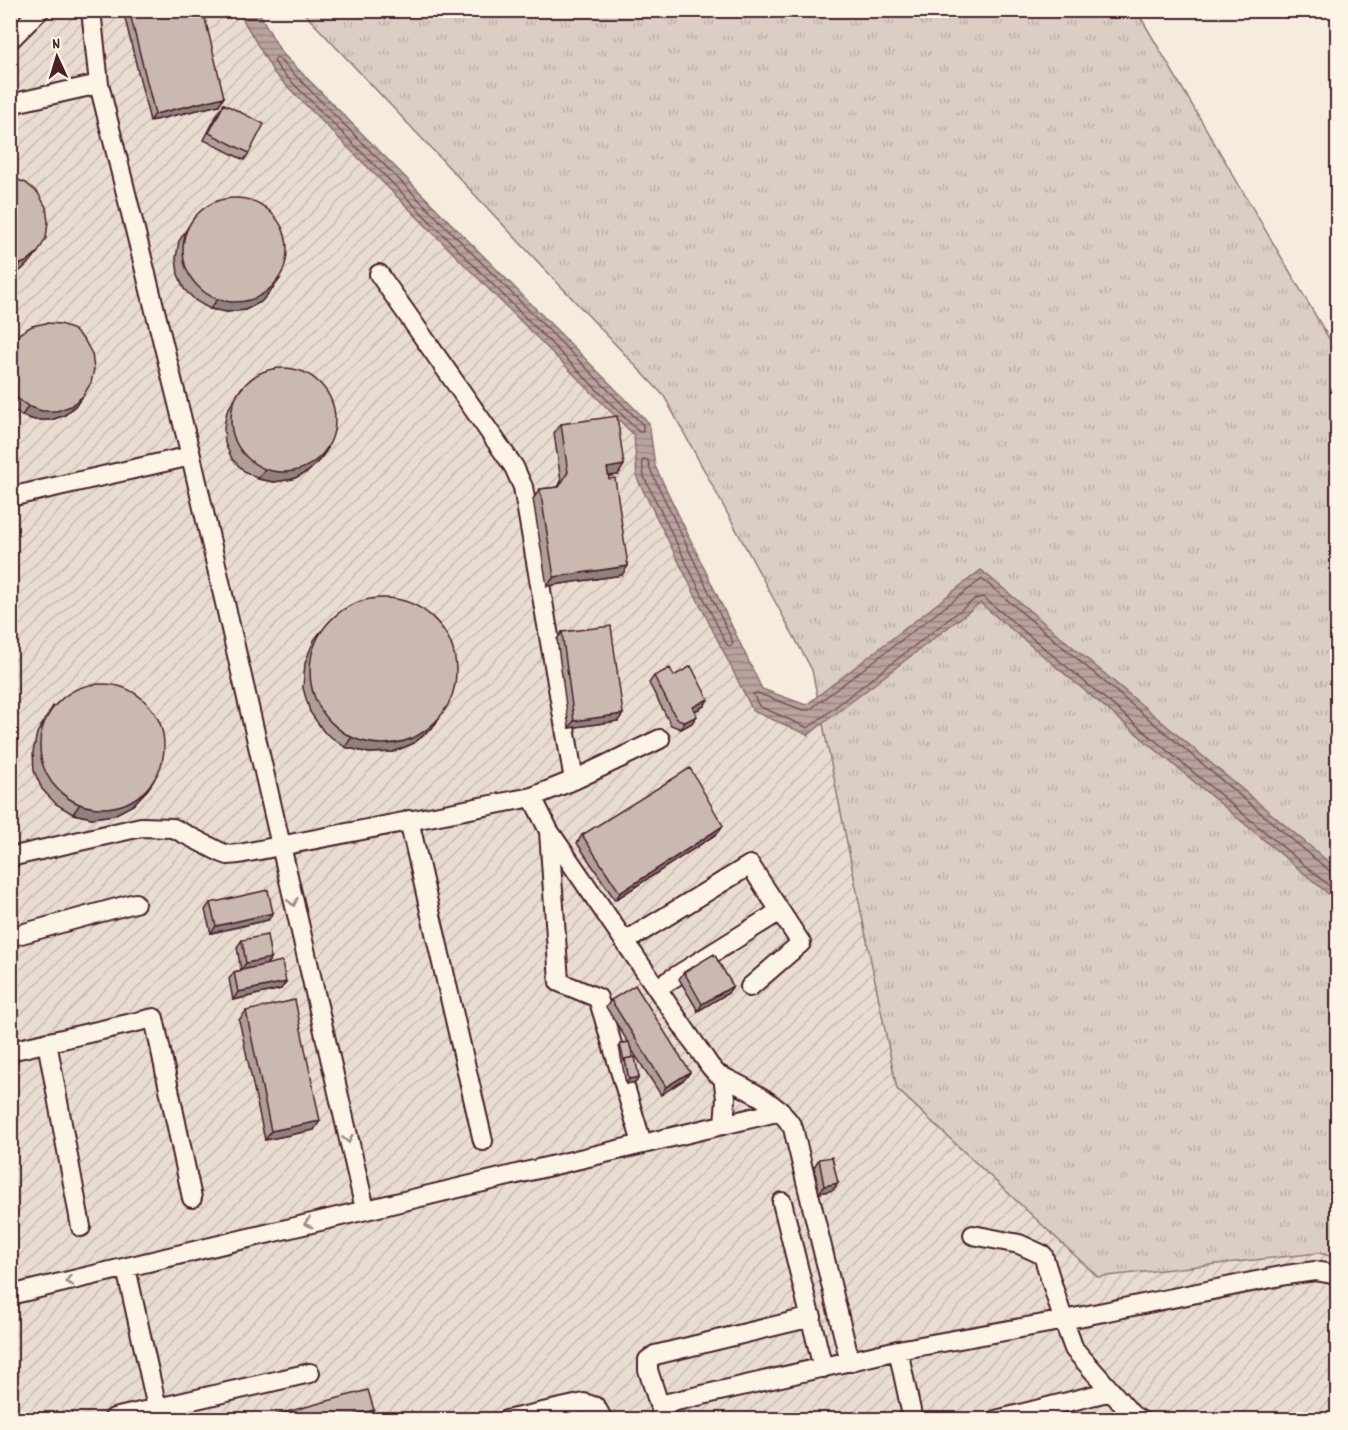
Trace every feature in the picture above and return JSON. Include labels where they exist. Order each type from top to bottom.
[{"type":"lane","points":[[10,39],[40,10]]},
{"type":"lane","points":[[91,10],[99,84],[191,456],[365,1209]]},
{"type":"lane","points":[[10,104],[99,84]]},
{"type":"lane","points":[[379,274],[514,467],[523,487],[574,780]]},
{"type":"lane","points":[[10,497],[191,456]]},
{"type":"lane","points":[[10,857],[141,826],[173,828],[228,855],[532,797],[660,740]]},
{"type":"lane","points":[[532,797],[549,831],[710,1066],[723,1077],[786,1116],[792,1128],[850,1362]]},
{"type":"lane","points":[[409,820],[483,1141]]},
{"type":"lane","points":[[549,831],[559,982],[598,998],[642,1143]]},
{"type":"lane","points":[[626,941],[750,865],[801,943],[750,987]]},
{"type":"lane","points":[[10,937],[135,903]]},
{"type":"lane","points":[[657,988],[780,911]]},
{"type":"lane","points":[[10,1051],[154,1018],[192,1198]]},
{"type":"lane","points":[[47,1042],[81,1227]]},
{"type":"lane","points":[[723,1077],[726,1098],[724,1124]]},
{"type":"lane","points":[[10,1295],[781,1111]]},
{"type":"lane","points":[[782,1202],[823,1368]]},
{"type":"lane","points":[[973,1235],[1018,1244],[1043,1255],[1074,1349],[1132,1415],[1140,1419]]},
{"type":"lane","points":[[126,1268],[157,1408]]},
{"type":"lane","points":[[812,1317],[655,1354],[648,1360],[648,1370],[662,1412],[898,1350],[1286,1275],[1315,1271],[1338,1275]]},
{"type":"lane","points":[[898,1350],[913,1419]]},
{"type":"lane","points":[[114,1418],[310,1373]]},
{"type":"lane","points":[[996,1419],[1111,1391]]},
{"type":"lane","points":[[506,1419],[584,1403],[596,1407],[603,1419]]},
{"type":"shaded area","points":[[10,11],[238,11],[275,73],[634,435],[638,479],[754,711],[808,735],[980,603],[1337,901],[1337,1419],[11,1419]]},
{"type":"green space","points":[[302,11],[1137,11],[1337,352],[1337,1258],[1319,1253],[1098,1277],[897,1089],[812,670],[664,396]]},
{"type":"water","points":[[238,11],[258,11],[281,52],[649,423],[655,466],[762,689],[806,705],[981,570],[1337,869],[1337,901],[980,603],[808,735],[753,711],[637,478],[634,435],[274,73]]},
{"type":"building","points":[[129,10],[203,10],[224,97],[155,114]]},
{"type":"building","points":[[224,104],[264,124],[249,153],[209,133]]},
{"type":"building","points":[[10,177],[26,183],[38,193],[46,207],[48,222],[46,238],[38,252],[26,262],[10,268]]},
{"type":"building","points":[[235,198],[255,202],[272,213],[283,230],[287,250],[283,270],[272,287],[255,298],[235,302],[215,298],[198,287],[187,270],[183,250],[187,230],[198,213],[215,202]]},
{"type":"building","points":[[46,323],[61,324],[74,330],[85,341],[92,354],[94,369],[91,383],[83,396],[71,406],[57,411],[42,411],[28,406],[17,398],[10,388],[11,344],[20,333],[32,326]]},
{"type":"building","points":[[283,368],[303,372],[320,383],[331,400],[335,420],[331,440],[320,457],[303,468],[283,472],[263,468],[246,457],[235,440],[231,420],[235,400],[246,383],[263,372]]},
{"type":"building","points":[[617,416],[624,465],[607,468],[609,479],[615,478],[628,566],[554,577],[540,489],[559,487],[568,472],[561,424]]},
{"type":"building","points":[[383,598],[397,599],[411,604],[424,610],[435,619],[444,630],[450,643],[455,657],[455,685],[450,699],[444,712],[435,723],[424,732],[411,738],[397,743],[383,744],[369,743],[355,738],[342,732],[331,723],[322,712],[316,699],[311,685],[310,671],[311,657],[316,643],[322,630],[331,619],[342,610],[355,604],[369,599]]},
{"type":"building","points":[[611,626],[623,714],[574,721],[562,632]]},
{"type":"building","points":[[691,666],[708,699],[693,707],[697,716],[685,722],[676,718],[654,676],[670,668],[674,676]]},
{"type":"building","points":[[102,684],[126,689],[146,702],[159,722],[164,746],[159,770],[146,790],[126,803],[102,808],[78,803],[58,790],[45,770],[40,746],[45,722],[58,702],[78,689]]},
{"type":"building","points":[[690,768],[723,826],[620,893],[582,835]]},
{"type":"building","points":[[268,890],[273,913],[216,926],[210,903]]},
{"type":"building","points":[[267,935],[271,958],[246,963],[242,940]]},
{"type":"building","points":[[714,954],[733,986],[702,1004],[684,972]]},
{"type":"building","points":[[282,961],[286,982],[238,992],[234,972]]},
{"type":"building","points":[[635,985],[690,1072],[666,1087],[611,1000]]},
{"type":"building","points":[[295,1000],[320,1121],[271,1131],[246,1011]]},
{"type":"building","points":[[629,1042],[633,1057],[624,1061],[620,1044]]},
{"type":"building","points":[[635,1057],[639,1077],[629,1079],[625,1059]]},
{"type":"building","points":[[832,1157],[838,1183],[824,1186],[819,1159]]},
{"type":"building","points":[[368,1390],[374,1410],[339,1419],[261,1419]]}]
